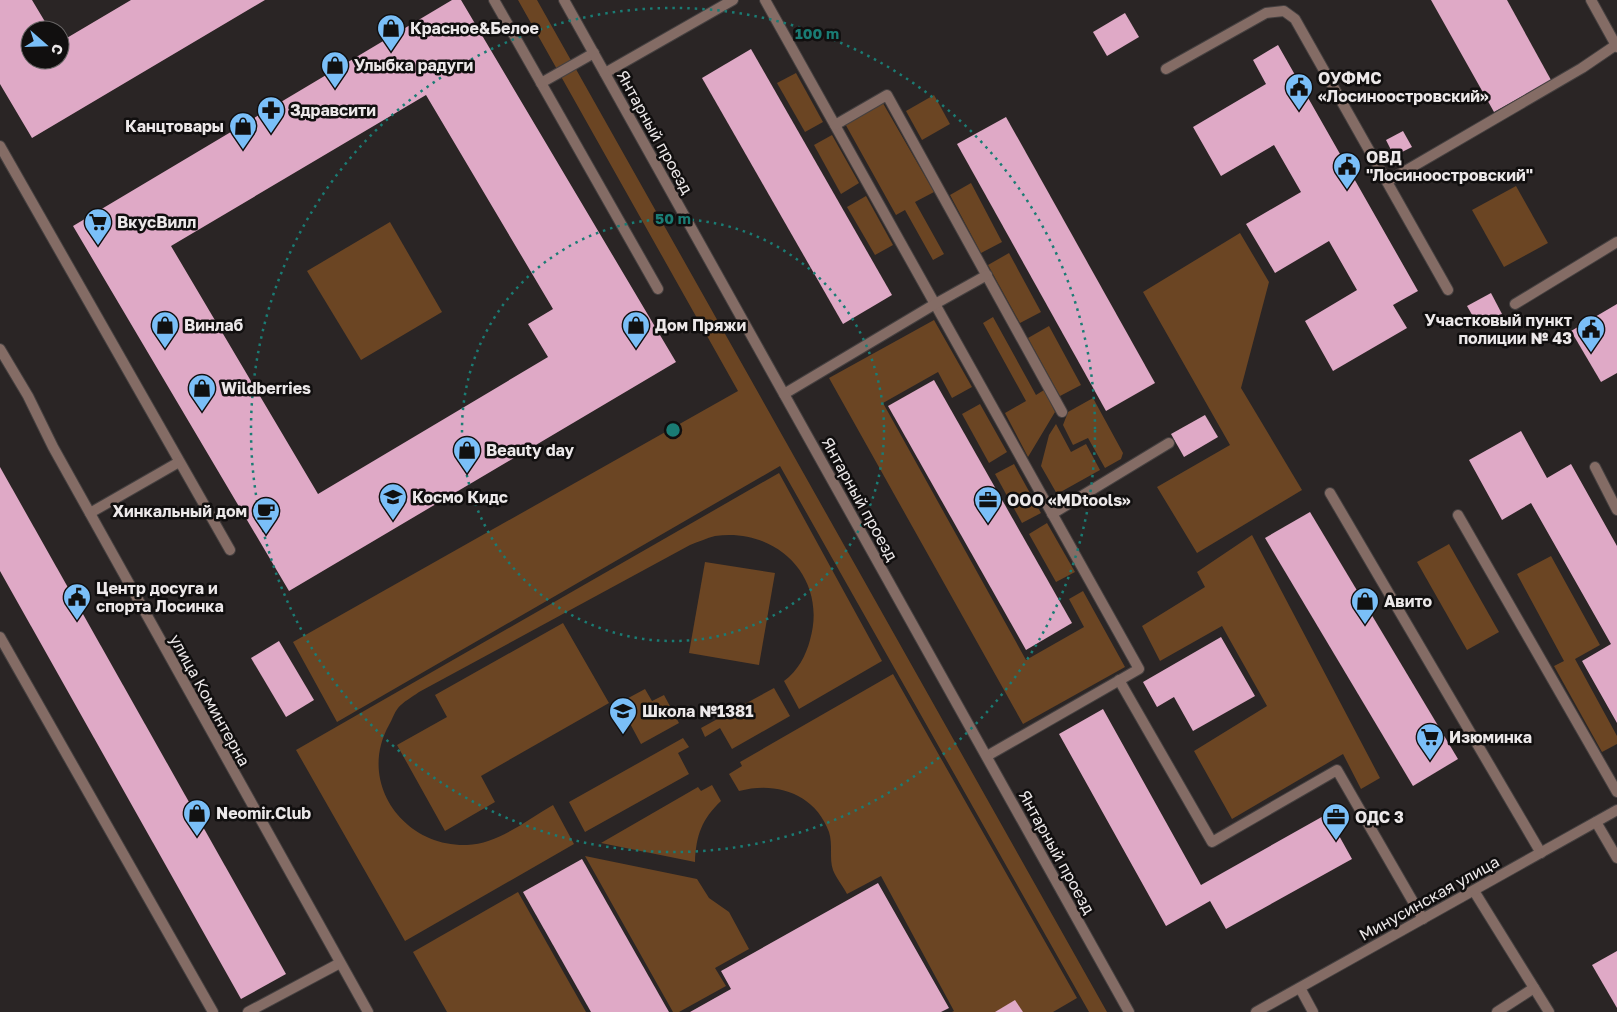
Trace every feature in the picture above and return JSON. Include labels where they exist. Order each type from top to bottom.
[{"type":"street","points":[[494,0],[658,289]]},
{"type":"street","name":"Янтарный проезд","points":[[564,0],[1129,1012]]},
{"type":"street","points":[[605,73],[733,0]]},
{"type":"street","points":[[765,0],[1139,669],[987,756]]},
{"type":"street","points":[[1388,181],[1574,73],[1616,46],[1591,0]]},
{"type":"street","points":[[1166,70],[1266,13],[1284,11],[1295,19],[1448,290]]},
{"type":"street","points":[[541,83],[594,53]]},
{"type":"street","points":[[835,125],[887,95],[1062,412]]},
{"type":"street","points":[[0,146],[230,550]]},
{"type":"street","points":[[1515,304],[1617,242]]},
{"type":"street","points":[[784,394],[987,275]]},
{"type":"street","name":"улица Коминтерна","points":[[0,348],[368,1012]]},
{"type":"street","points":[[1052,514],[1169,442]]},
{"type":"street","points":[[90,513],[179,462]]},
{"type":"street","points":[[1595,467],[1617,510]]},
{"type":"street","points":[[1330,493],[1541,853]]},
{"type":"street","points":[[1458,515],[1617,792]]},
{"type":"street","points":[[0,637],[214,1012]]},
{"type":"street","points":[[1118,680],[1212,842],[1337,770],[1423,919]]},
{"type":"street","name":"Минусинская улица","points":[[1256,1012],[1617,810]]},
{"type":"street","points":[[1596,822],[1617,858]]},
{"type":"street","points":[[1474,891],[1549,1012]]},
{"type":"street","points":[[248,1012],[340,963]]},
{"type":"street","points":[[1300,988],[1313,1012]]},
{"type":"street","points":[[1496,1012],[1534,988]]},
{"type":"shaded area","points":[[518,0],[537,0],[1107,1012],[1089,1012],[780,466],[337,722],[293,642],[738,391]]},
{"type":"shaded area","points":[[796,73],[823,122],[805,132],[777,83]]},
{"type":"shaded area","points":[[934,95],[950,124],[922,140],[906,111]]},
{"type":"shaded area","points":[[880,98],[934,192],[915,202],[944,254],[933,260],[905,210],[896,215],[843,120]]},
{"type":"shaded area","points":[[832,135],[859,183],[841,194],[814,145]]},
{"type":"shaded area","points":[[971,183],[1002,242],[981,253],[950,195]]},
{"type":"shaded area","points":[[1516,186],[1548,243],[1504,267],[1472,210]]},
{"type":"shaded area","points":[[866,196],[893,245],[875,255],[847,207]]},
{"type":"shaded area","points":[[390,222],[442,312],[361,360],[307,271]]},
{"type":"shaded area","points":[[1240,233],[1269,282],[1241,388],[1302,490],[1197,553],[1157,487],[1230,445],[1143,292]]},
{"type":"shaded area","points":[[1009,253],[1041,312],[1020,323],[988,265]]},
{"type":"shaded area","points":[[993,317],[1036,395],[1044,390],[1055,412],[1028,457],[1005,413],[1026,401],[983,323]]},
{"type":"shaded area","points":[[934,320],[972,387],[952,398],[938,372],[883,403],[1026,660],[1084,627],[1069,599],[1083,591],[1125,667],[1023,724],[829,378]]},
{"type":"shaded area","points":[[1049,326],[1081,385],[1060,396],[1028,338]]},
{"type":"shaded area","points":[[1093,398],[1123,453],[1121,459],[1105,468],[1088,438],[1073,445],[1063,425],[1068,412]]},
{"type":"shaded area","points":[[980,404],[1007,452],[989,463],[962,414]]},
{"type":"shaded area","points":[[1056,424],[1071,452],[1086,444],[1100,470],[1057,494],[1041,466],[1049,435]]},
{"type":"shaded area","points":[[1014,464],[1041,513],[1022,523],[995,474]]},
{"type":"shaded area","points":[[779,473],[882,661],[799,709],[784,681],[801,662],[810,640],[814,617],[811,596],[804,577],[792,561],[777,549],[759,540],[738,535],[715,536],[690,545],[419,692],[397,710],[381,747],[379,768],[383,789],[392,807],[406,823],[423,835],[444,843],[479,844],[501,836],[553,805],[574,844],[405,941],[296,750]]},
{"type":"shaded area","points":[[1047,523],[1075,572],[1056,582],[1029,534]]},
{"type":"shaded area","points":[[1252,535],[1380,778],[1361,789],[1343,754],[1232,819],[1194,751],[1267,706],[1222,626],[1160,661],[1142,626],[1205,587],[1197,572]]},
{"type":"shaded area","points":[[1449,544],[1499,632],[1467,650],[1417,562]]},
{"type":"shaded area","points":[[1551,556],[1600,645],[1575,659],[1617,736],[1617,744],[1602,752],[1554,666],[1564,661],[1517,574]]},
{"type":"shaded area","points":[[705,562],[775,573],[759,665],[689,653]]},
{"type":"shaded area","points":[[563,623],[609,703],[481,776],[495,802],[445,831],[397,745],[447,717],[435,695]]},
{"type":"shaded area","points":[[893,674],[1077,998],[1053,1012],[952,1012],[954,1011],[881,876],[847,894],[833,870],[829,832],[823,819],[814,808],[804,799],[780,789],[753,788],[739,791],[729,774],[742,766],[740,762]]},
{"type":"shaded area","points":[[774,688],[790,716],[732,749],[720,728],[705,737],[701,728]]},
{"type":"shaded area","points":[[645,689],[652,701],[664,695],[679,723],[641,744],[619,703]]},
{"type":"shaded area","points":[[683,738],[689,747],[678,753],[689,774],[585,832],[569,802]]},
{"type":"shaded area","points":[[712,785],[721,801],[709,814],[701,828],[695,862],[601,843],[698,787],[701,791]]},
{"type":"shaded area","points":[[585,856],[697,879],[709,898],[729,912],[749,949],[715,968],[726,986],[679,1012],[673,1012]]},
{"type":"shaded area","points":[[518,892],[586,1012],[447,1012],[413,952]]},
{"type":"building","points":[[0,0],[32,0],[44,20],[20,20],[20,70],[70,70],[70,36],[131,0],[265,0],[32,138],[0,84]]},
{"type":"building","points":[[452,0],[461,0],[676,362],[289,591],[73,226]],"holes":[[[426,95],[553,309],[528,324],[548,357],[318,494],[171,246]]]},
{"type":"building","points":[[1431,0],[1507,0],[1551,80],[1494,112]]},
{"type":"building","points":[[1125,13],[1139,37],[1107,56],[1093,32]]},
{"type":"building","points":[[1278,45],[1418,291],[1393,305],[1407,328],[1333,371],[1305,321],[1357,290],[1329,241],[1275,273],[1246,224],[1301,192],[1274,145],[1221,176],[1193,127],[1266,84],[1253,60]]},
{"type":"building","points":[[751,49],[892,295],[843,324],[702,78]]},
{"type":"building","points":[[1006,117],[1155,383],[1106,411],[957,144]]},
{"type":"building","points":[[1403,131],[1412,147],[1394,156],[1386,140]]},
{"type":"building","points":[[1491,293],[1502,314],[1479,327],[1467,306]]},
{"type":"building","points":[[1617,304],[1617,373],[1601,382],[1571,331]]},
{"type":"building","points":[[934,380],[1072,623],[1026,650],[888,406]]},
{"type":"building","points":[[1205,415],[1218,437],[1184,457],[1171,434]]},
{"type":"building","points":[[1521,431],[1547,478],[1571,464],[1617,546],[1617,723],[1582,661],[1611,644],[1531,503],[1502,520],[1469,460]]},
{"type":"building","points":[[0,467],[286,974],[241,999],[0,571]]},
{"type":"building","points":[[1310,512],[1458,759],[1413,786],[1265,538]]},
{"type":"building","points":[[1221,637],[1255,696],[1193,731],[1174,697],[1157,707],[1143,682]]},
{"type":"building","points":[[279,641],[314,700],[286,717],[251,658]]},
{"type":"building","points":[[1103,709],[1201,885],[1327,814],[1352,859],[1226,929],[1210,901],[1166,926],[1059,734]]},
{"type":"building","points":[[582,859],[669,1012],[591,1012],[523,892]]},
{"type":"building","points":[[878,883],[949,1008],[941,1012],[690,1012],[731,989],[721,971]]},
{"type":"building","points":[[1617,951],[1617,1008],[1592,965]]},
{"type":"building","points":[[1015,1000],[1023,1012],[995,1012]]},
{"type":"place","name":"Красное&Белое","points":[[391,52]]},
{"type":"place","name":"Улыбка радуги","points":[[335,89]]},
{"type":"place","name":"ОУФМС «Лосиноостровский»","points":[[1299,111]]},
{"type":"place","name":"Здравсити","points":[[271,134]]},
{"type":"place","name":"Канцтовары","points":[[243,150]]},
{"type":"place","name":"ОВД \"Лосиноостровский\"","points":[[1347,190]]},
{"type":"place","name":"ВкусВилл","points":[[98,246]]},
{"type":"place","name":"Винлаб","points":[[165,349]]},
{"type":"place","name":"Дом Пряжи","points":[[636,349]]},
{"type":"place","name":"Участковый пункт полиции № 43","points":[[1591,353]]},
{"type":"place","name":"Wildberries","points":[[202,412]]},
{"type":"place","name":"Beauty day","points":[[467,474]]},
{"type":"place","name":"Космо Кидс","points":[[393,521]]},
{"type":"place","name":"ООО «MDtools»","points":[[988,524]]},
{"type":"place","name":"Хинкальный дом","points":[[266,535]]},
{"type":"place","name":"Центр досуга и спорта Лосинка","points":[[77,621]]},
{"type":"place","name":"Авито","points":[[1365,625]]},
{"type":"place","name":"Школа №1381","points":[[623,735]]},
{"type":"place","name":"Изюминка","points":[[1430,761]]},
{"type":"place","name":"Neomir.Club","points":[[197,837]]},
{"type":"place","name":"ОДС 3","points":[[1336,841]]}]
